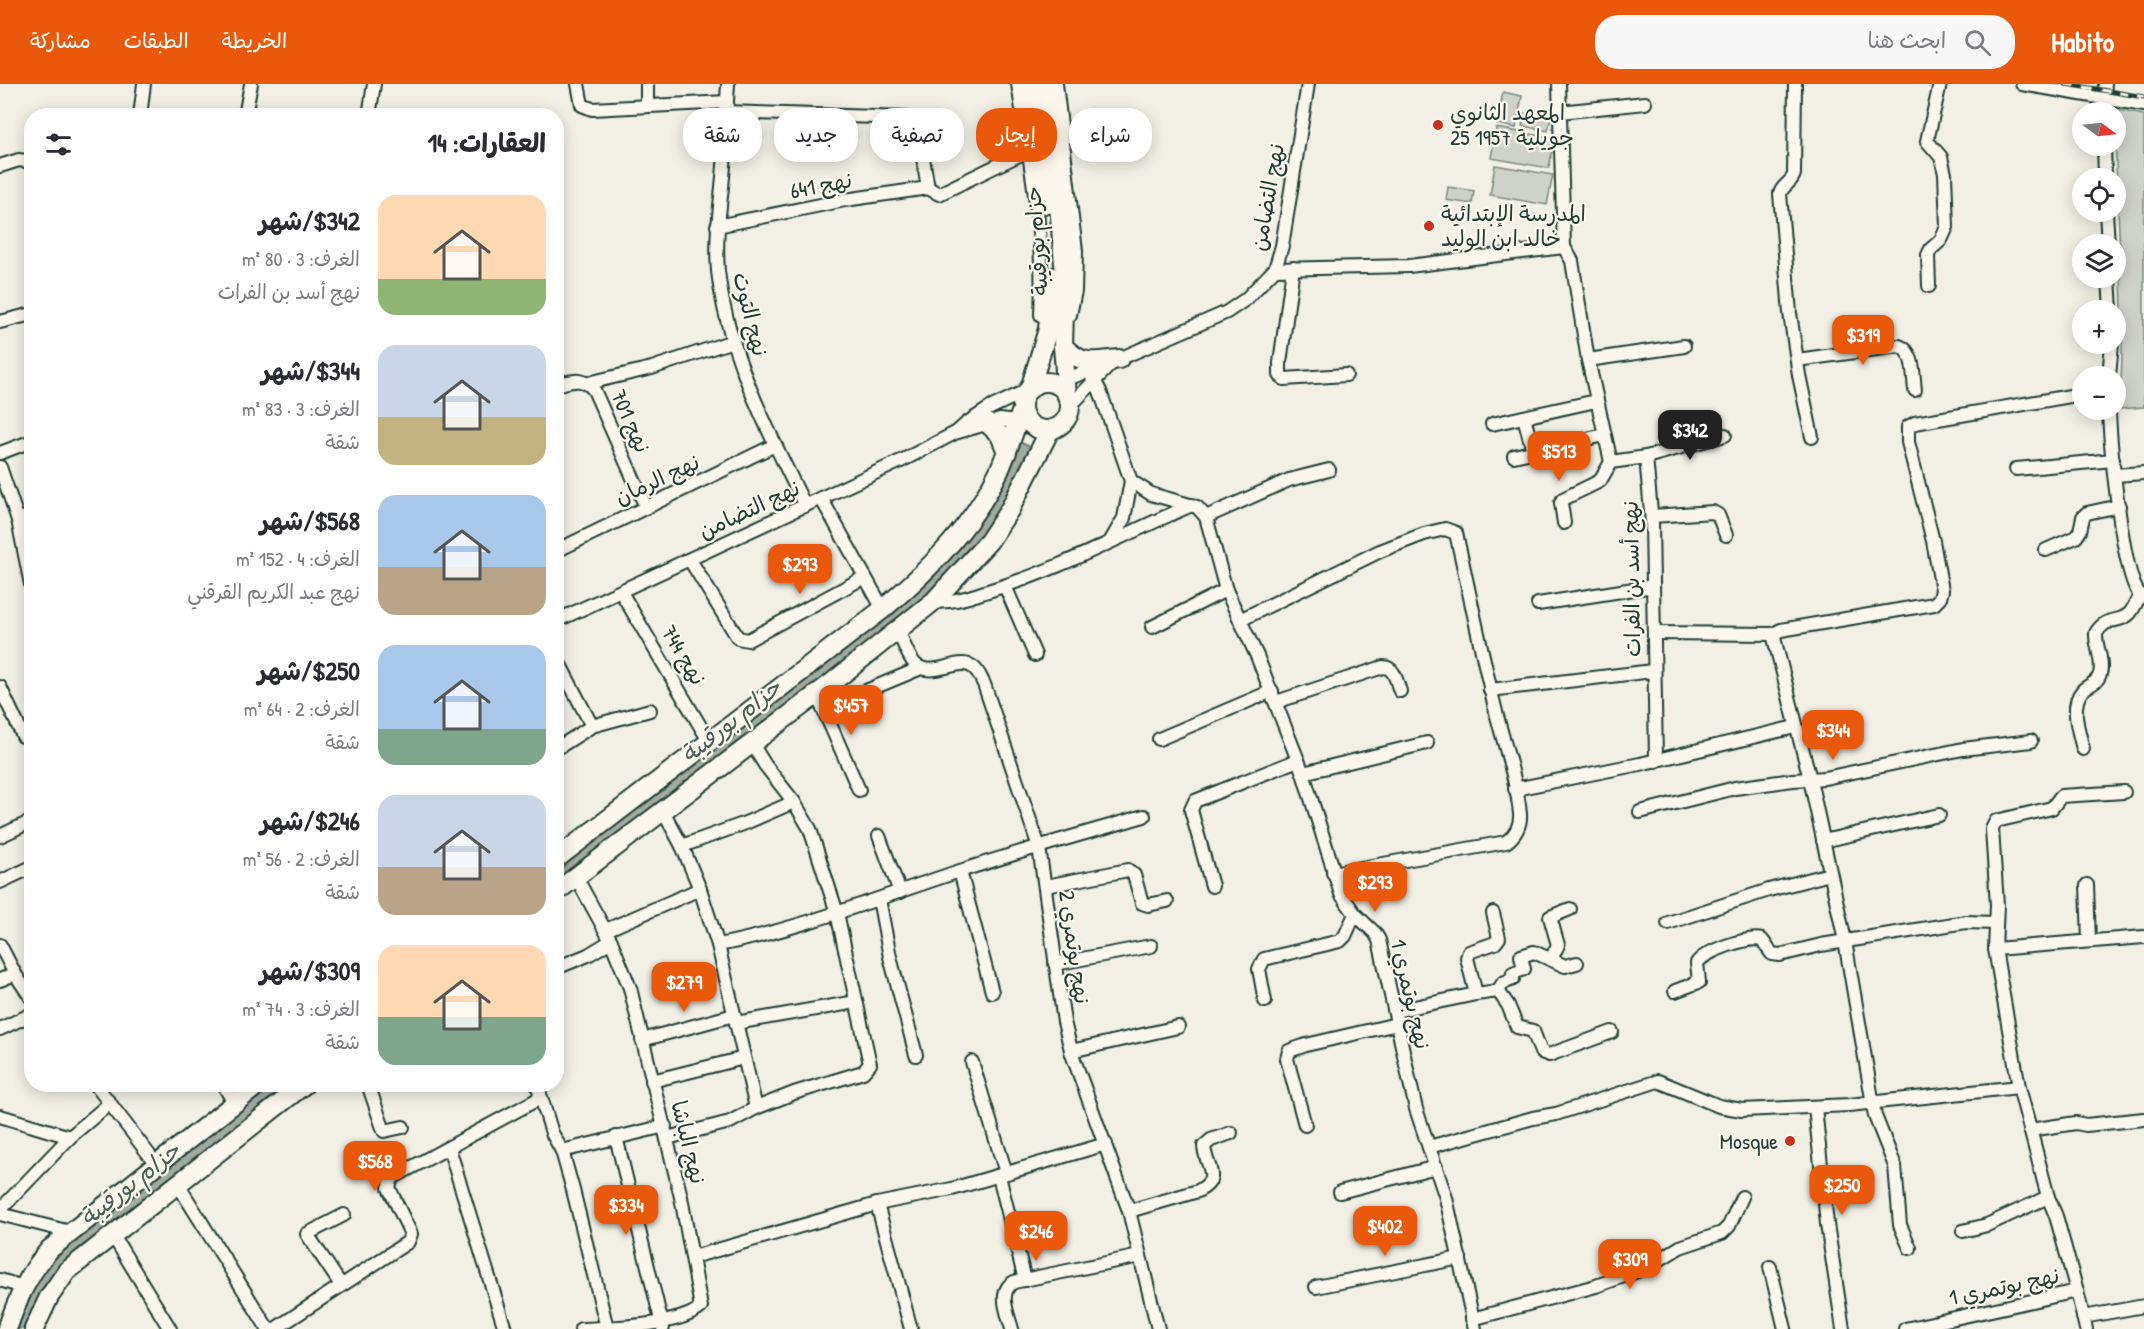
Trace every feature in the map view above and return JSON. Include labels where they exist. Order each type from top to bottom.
[{"type":"highway","name":"حزام بورقيبة","points":[[1030,389],[1048,329],[1052,296],[1051,233],[1031,84]]},
{"type":"highway","name":"حزام بورقيبة","points":[[1045,84],[1055,157],[1065,276],[1064,391]]},
{"type":"highway","points":[[1063,338],[1075,357],[1089,371],[1094,362],[1114,362]]},
{"type":"highway","points":[[564,853],[883,609],[934,563],[962,531],[988,491],[1024,419],[1024,397],[1030,389],[1042,383],[1064,391],[1064,422],[1050,429],[1038,429],[1024,419]]},
{"type":"highway","points":[[987,423],[1000,435],[1007,452]]},
{"type":"highway","points":[[564,886],[752,744],[820,702],[898,630],[934,601],[989,542],[1010,509],[1050,429]]},
{"type":"highway","points":[[7,1329],[23,1287],[35,1266],[50,1249],[248,1092]]},
{"type":"highway","points":[[34,1329],[49,1297],[61,1279],[77,1263],[295,1092]]},
{"type":"street","points":[[141,108],[144,84]]},
{"type":"street","points":[[246,108],[251,84]]},
{"type":"street","points":[[370,108],[374,84]]},
{"type":"street","points":[[578,84],[581,103],[585,107],[607,109],[647,106],[726,107],[908,118],[917,122],[928,188]]},
{"type":"street","points":[[647,84],[647,106]]},
{"type":"street","name":"نهج التوت","points":[[728,84],[724,166],[717,226],[717,254],[725,314],[733,341],[775,445],[805,506]]},
{"type":"street","points":[[1018,84],[1022,108]]},
{"type":"street","points":[[1056,84],[1076,251],[1075,291],[1063,338]]},
{"type":"street","name":"نهج التضامن","points":[[1114,362],[1227,312],[1246,299],[1275,269],[1284,235],[1308,84]]},
{"type":"street","points":[[1559,84],[1564,247],[1572,261],[1588,360],[1611,462],[1600,481],[1563,499],[1561,503],[1564,523]]},
{"type":"street","points":[[1795,84],[1794,174],[1792,180],[1781,189],[1780,194],[1790,313],[1812,437]]},
{"type":"street","points":[[1929,286],[1928,255],[1941,240],[1947,227],[1945,174],[1941,157],[1928,141],[1940,84]]},
{"type":"street","points":[[2022,84],[2144,105]]},
{"type":"street","points":[[2102,102],[2105,84]]},
{"type":"street","points":[[1560,112],[1645,103]]},
{"type":"street","points":[[0,166],[19,160],[24,161]]},
{"type":"street","name":"نهج 641","points":[[717,226],[845,200],[928,188],[939,194],[1004,162]]},
{"type":"street","points":[[1031,162],[1040,230],[1042,353]]},
{"type":"street","points":[[1275,269],[1409,266],[1564,247]]},
{"type":"street","points":[[1293,268],[1280,375],[1284,379],[1346,375]]},
{"type":"street","points":[[0,322],[24,316]]},
{"type":"street","points":[[588,383],[652,368],[733,341]]},
{"type":"street","points":[[1588,360],[1683,346]]},
{"type":"street","points":[[1797,360],[1899,346],[1910,353],[1915,390]]},
{"type":"street","points":[[1064,391],[1089,371]]},
{"type":"street","points":[[1064,391],[1089,371]]},
{"type":"street","points":[[1089,371],[1131,481],[1124,518],[1110,542]]},
{"type":"street","name":"نهج 701","points":[[564,383],[576,381],[588,383],[600,401],[646,507]]},
{"type":"street","name":"نهج التضامن","points":[[957,432],[990,408],[1030,389]]},
{"type":"street","points":[[1654,633],[1773,634],[1781,630],[1930,606],[1940,598],[1942,590],[1908,442],[1907,432],[1911,424],[2072,396]]},
{"type":"street","points":[[1492,424],[1596,401]]},
{"type":"street","points":[[1524,417],[1533,452]]},
{"type":"street","name":"نهج التضامن","points":[[564,617],[805,506],[957,432],[1000,420],[1024,419]]},
{"type":"street","points":[[2083,749],[2076,714],[2077,705],[2082,691],[2093,685],[2100,675],[2096,633],[2105,622],[2130,613],[2142,596],[2132,584],[2119,506],[2110,420]]},
{"type":"street","points":[[1514,456],[1604,435]]},
{"type":"street","points":[[1611,462],[1647,457],[1725,435]]},
{"type":"street","points":[[0,453],[24,444]]},
{"type":"street","name":"نهج الرمان","points":[[564,547],[775,445]]},
{"type":"street","name":"نهج أسد بن الفرات","points":[[1647,457],[1652,516],[1656,760]]},
{"type":"street","points":[[2016,470],[2113,460]]},
{"type":"street","points":[[0,467],[3,483],[18,520],[24,550]]},
{"type":"street","points":[[1131,481],[1151,494],[1201,509],[1206,517],[1289,480],[1329,470]]},
{"type":"street","points":[[2115,475],[2144,473]]},
{"type":"street","points":[[821,498],[883,609]]},
{"type":"street","points":[[934,601],[951,602],[1051,569],[1192,505]]},
{"type":"street","points":[[2046,550],[2076,537],[2083,517],[2087,513],[2119,506]]},
{"type":"street","points":[[1652,516],[1713,512],[1718,515],[1726,535]]},
{"type":"street","points":[[18,520],[24,517]]},
{"type":"street","name":"نهج بوتمري 1","points":[[1206,517],[1226,590],[1274,696],[1303,772],[1341,894],[1355,914],[1375,933],[1379,940],[1416,1108],[1446,1197],[1473,1324]]},
{"type":"street","points":[[1240,620],[1380,551],[1424,534],[1445,529],[1456,533],[1490,690],[1515,789],[1520,820],[1515,834],[1506,842],[1333,873]]},
{"type":"street","points":[[690,560],[738,638],[748,640],[865,577]]},
{"type":"street","points":[[1005,586],[1035,655]]},
{"type":"street","points":[[1538,604],[1653,586]]},
{"type":"street","points":[[1152,627],[1226,590]]},
{"type":"street","name":"نهج 744","points":[[621,592],[709,741]]},
{"type":"street","points":[[898,630],[914,663],[921,668]]},
{"type":"street","points":[[1773,634],[1810,779],[1845,941],[1872,1102],[1878,1127],[1895,1166],[1900,1225],[1910,1248]]},
{"type":"street","name":"نهج بوتمري 2","points":[[921,668],[972,666],[984,684],[1039,847],[1064,1022],[1071,1051],[1129,1211],[1158,1329]]},
{"type":"street","points":[[1159,739],[1274,696],[1383,667],[1392,670],[1400,691]]},
{"type":"street","points":[[859,790],[820,702],[921,668]]},
{"type":"street","points":[[1490,690],[1653,671]]},
{"type":"street","points":[[564,672],[592,726]]},
{"type":"street","points":[[0,687],[24,730]]},
{"type":"street","points":[[564,744],[592,726],[650,710]]},
{"type":"street","points":[[1515,789],[1656,760],[1795,727]]},
{"type":"street","points":[[1640,812],[1735,788],[1825,778],[1963,749],[2031,741]]},
{"type":"street","points":[[1303,772],[1427,742]]},
{"type":"street","points":[[562,1151],[616,1137],[666,1132],[736,1120],[756,1108],[794,1093],[867,1069],[869,1058],[837,913],[810,829],[794,802],[752,744]]},
{"type":"street","points":[[1212,886],[1191,810],[1195,801],[1298,760]]},
{"type":"street","points":[[2124,792],[2061,796],[2052,808],[1996,821],[1992,829],[1997,905],[1995,950],[2019,1087],[2084,1323],[2144,1306]]},
{"type":"street","points":[[682,846],[743,824],[794,802]]},
{"type":"street","points":[[663,811],[682,846],[718,945],[756,1108]]},
{"type":"street","points":[[1823,841],[1939,814]]},
{"type":"street","points":[[718,945],[837,913],[960,871],[1144,816]]},
{"type":"street","points":[[0,836],[24,824]]},
{"type":"street","points":[[879,836],[900,892]]},
{"type":"street","points":[[1046,886],[1128,870],[1134,875],[1142,903],[1148,905],[1167,901]]},
{"type":"street","points":[[0,882],[24,871]]},
{"type":"street","points":[[960,871],[992,992]]},
{"type":"street","points":[[1668,923],[1769,890],[1830,874]]},
{"type":"street","name":"نهج الباشا","points":[[576,877],[609,935],[630,988],[666,1132],[693,1257],[701,1307],[695,1312],[662,1325],[581,1329]]},
{"type":"street","points":[[2087,885],[2089,941]]},
{"type":"street","points":[[564,965],[588,956],[609,935],[699,889]]},
{"type":"street","points":[[879,899],[890,957],[916,1055]]},
{"type":"street","points":[[1551,959],[1558,945],[1550,917],[1570,909]]},
{"type":"street","points":[[1476,994],[1467,958],[1469,952],[1495,943],[1499,938],[1493,913]]},
{"type":"street","points":[[1265,1001],[1260,969],[1264,959],[1340,941],[1345,936],[1355,914]]},
{"type":"street","points":[[1675,991],[1699,982],[1697,963],[1705,955],[1742,942],[1759,939],[1772,954],[1780,955],[1821,945],[1966,922],[1995,922]]},
{"type":"street","points":[[1995,950],[2144,937]]},
{"type":"street","points":[[0,945],[24,987]]},
{"type":"street","points":[[1055,964],[1151,946]]},
{"type":"street","points":[[1498,991],[1503,983],[1513,979],[1513,973],[1524,969],[1521,956],[1534,952],[1565,966],[1577,963]]},
{"type":"street","points":[[0,980],[15,974]]},
{"type":"street","points":[[1395,1011],[1498,991]]},
{"type":"street","points":[[1498,991],[1508,1005],[1517,1027],[1533,1031],[1541,1052],[1549,1055],[1612,1032]]},
{"type":"street","points":[[642,1040],[735,1019],[856,1002]]},
{"type":"street","points":[[0,1029],[24,1018]]},
{"type":"street","points":[[1305,1125],[1287,1059],[1289,1051],[1397,1024]]},
{"type":"street","points":[[1071,1051],[1178,1028]]},
{"type":"street","points":[[652,1081],[744,1058]]},
{"type":"street","points":[[972,1062],[1002,1174],[1025,1280]]},
{"type":"street","points":[[1429,1148],[1533,1118],[1556,1114],[1658,1081],[1719,1106],[1742,1110],[1815,1107],[2019,1087]]},
{"type":"street","points":[[101,1092],[157,1165]]},
{"type":"street","points":[[228,1092],[234,1103]]},
{"type":"street","points":[[371,1092],[384,1131],[403,1127]]},
{"type":"street","points":[[539,1092],[552,1133],[562,1151],[592,1261],[607,1328]]},
{"type":"street","points":[[275,1329],[408,1242],[411,1234],[389,1188],[392,1178],[540,1098]]},
{"type":"street","points":[[70,1233],[0,1212],[70,1137],[110,1103]]},
{"type":"street","points":[[1815,1107],[1827,1224],[1843,1329]]},
{"type":"street","points":[[0,1116],[70,1137]]},
{"type":"street","points":[[2030,1130],[2076,1123],[2086,1125],[2144,1119]]},
{"type":"street","points":[[1129,1211],[1198,1191],[1207,1185],[1212,1173],[1204,1146],[1211,1140],[1231,1133]]},
{"type":"street","points":[[616,1137],[662,1325]]},
{"type":"street","points":[[693,1257],[877,1204],[952,1188],[1106,1144]]},
{"type":"street","points":[[448,1148],[505,1329]]},
{"type":"street","points":[[1340,1192],[1436,1167]]},
{"type":"street","points":[[177,1183],[268,1329]]},
{"type":"street","points":[[1473,1324],[1646,1268],[1680,1247],[1722,1233],[1729,1226],[1742,1197]]},
{"type":"street","points":[[1963,1231],[1987,1225],[2048,1197]]},
{"type":"street","points":[[877,1204],[910,1329]]},
{"type":"street","points":[[341,1285],[308,1234],[344,1215]]},
{"type":"street","points":[[112,1234],[170,1329]]},
{"type":"street","points":[[1012,1329],[1004,1290],[1007,1285],[1140,1256]]},
{"type":"street","points":[[1316,1287],[1460,1258]]},
{"type":"street","points":[[1770,1267],[1785,1329]]},
{"type":"street","points":[[0,1280],[23,1287]]},
{"type":"street","name":"نهج بوتمري 1","points":[[1905,1329],[2077,1291]]},
{"type":"shaded area","points":[[1503,92],[1522,96],[1516,128],[1497,124]]},
{"type":"shaded area","points":[[2126,112],[2144,115],[2144,407],[2126,408],[2126,366],[2121,366],[2121,354],[2126,354],[2126,300],[2122,300],[2122,288],[2126,288],[2126,234],[2119,234],[2119,222],[2126,222],[2126,168],[2117,168],[2116,156],[2126,156]]},
{"type":"shaded area","points":[[1525,113],[1551,118],[1548,131],[1522,126]]},
{"type":"shaded area","points":[[1496,128],[1554,138],[1549,168],[1491,158]]},
{"type":"shaded area","points":[[1495,165],[1553,175],[1547,205],[1490,195]]},
{"type":"shaded area","points":[[1448,187],[1474,191],[1472,204],[1446,200]]},
{"type":"shaded area","points":[[1020,442],[1033,448],[1002,512],[942,587],[564,880],[564,860],[901,600],[1009,465]]},
{"type":"shaded area","points":[[261,1092],[286,1092],[76,1255],[28,1329],[12,1329],[44,1263],[158,1170]]},
{"type":"railway","points":[[2066,84],[2144,97]]},
{"type":"place","name":"المعهد الثانوي 25 جويلية 1957","points":[[1438,125]]},
{"type":"place","name":"المدرسة الإبتدائية خالد ابن الوليد","points":[[1429,226]]},
{"type":"place","name":"Mosque","points":[[1790,1141]]}]
